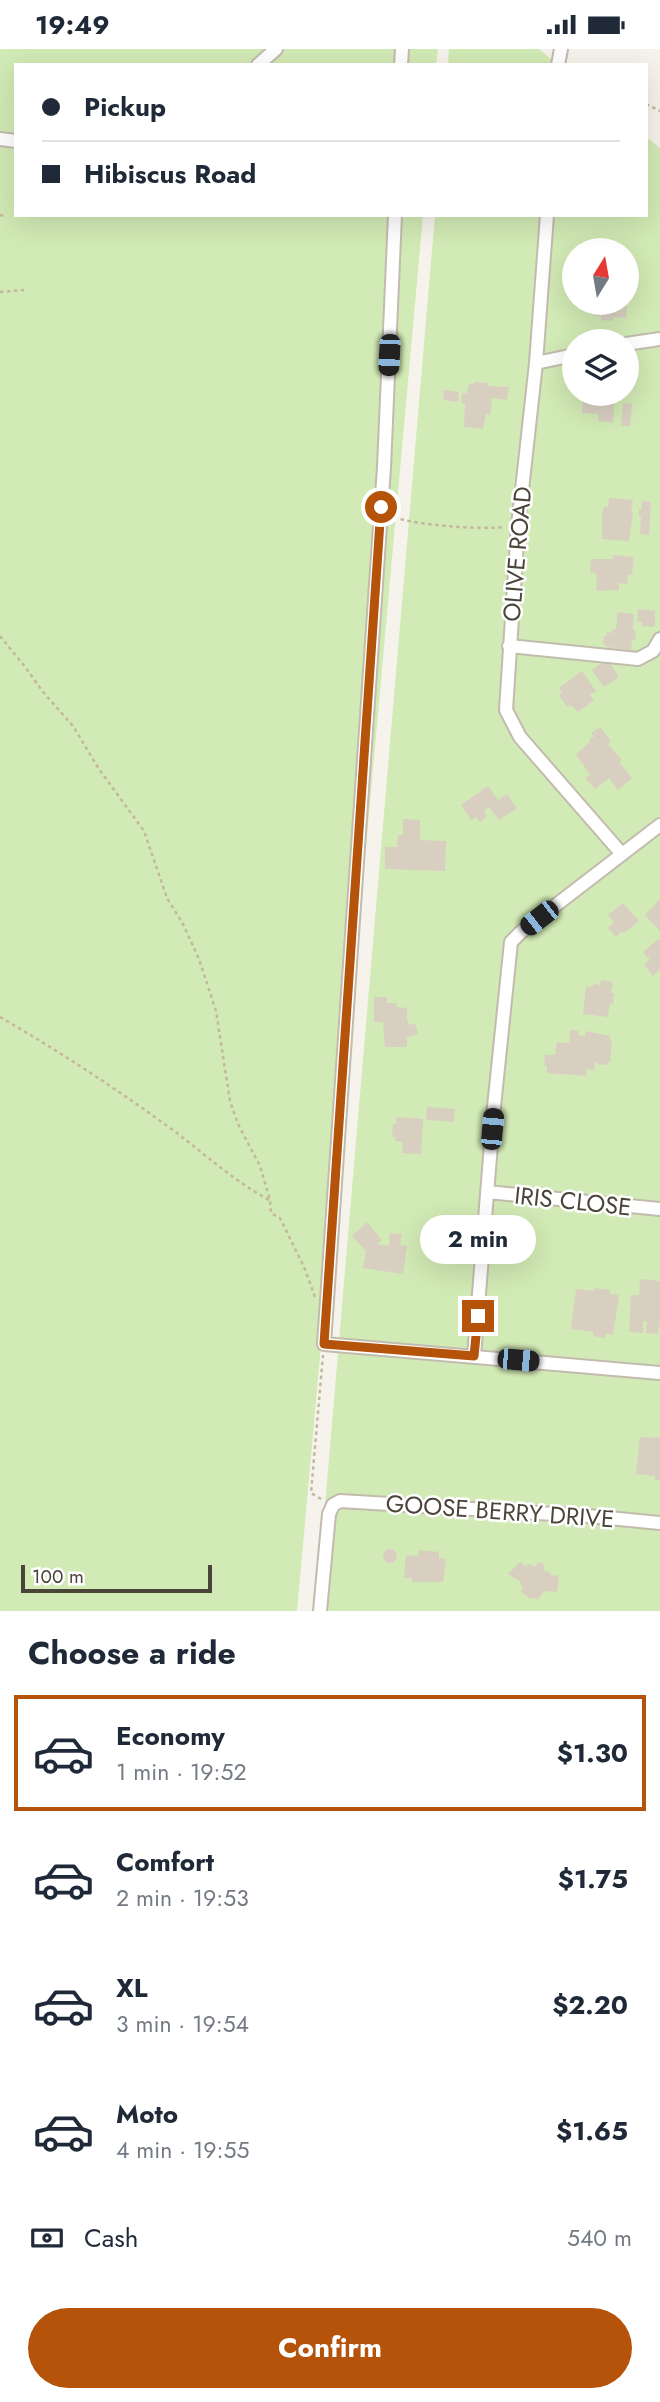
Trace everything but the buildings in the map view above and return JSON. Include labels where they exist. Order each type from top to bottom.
[{"type":"street","points":[[260,63],[276,49]]},
{"type":"street","points":[[395,217],[381,507],[324,1344],[660,1373]]},
{"type":"street","name":"OLIVE ROAD","points":[[547,217],[509,646],[506,710],[520,737],[621,853]]},
{"type":"street","points":[[639,342],[660,339]]},
{"type":"street","points":[[536,363],[562,358]]},
{"type":"street","points":[[509,646],[638,659],[653,651],[660,639]]},
{"type":"street","points":[[474,1356],[511,942],[660,825]]},
{"type":"street","name":"IRIS CLOSE","points":[[487,1192],[660,1209]]},
{"type":"street","points":[[320,1611],[329,1514],[336,1503]]},
{"type":"street","name":"GOOSE BERRY DRIVE","points":[[336,1503],[588,1516],[660,1523]]},
{"type":"path","points":[[0,215],[5,216]]},
{"type":"path","points":[[0,292],[24,290]]},
{"type":"path","points":[[381,507],[396,518],[415,522],[487,529],[519,526]]},
{"type":"path","points":[[0,636],[73,726],[99,769],[144,831],[167,898],[199,959],[216,1011],[230,1101],[260,1166],[271,1213],[280,1218],[326,1315]]},
{"type":"path","points":[[0,1017],[53,1048],[167,1125],[239,1183],[270,1201]]},
{"type":"path","points":[[324,1344],[311,1493],[336,1503]]},
{"type":"green space","points":[[0,49],[438,49],[436,63],[14,63],[14,217],[423,217],[297,1611],[0,1611]]},
{"type":"green space","points":[[449,49],[539,49],[556,63],[448,63]]},
{"type":"green space","points":[[648,139],[660,148],[660,1611],[316,1611],[435,217],[648,217]]},
{"type":"route","points":[[381,507],[324,1344],[474,1356],[478,1316]]}]
